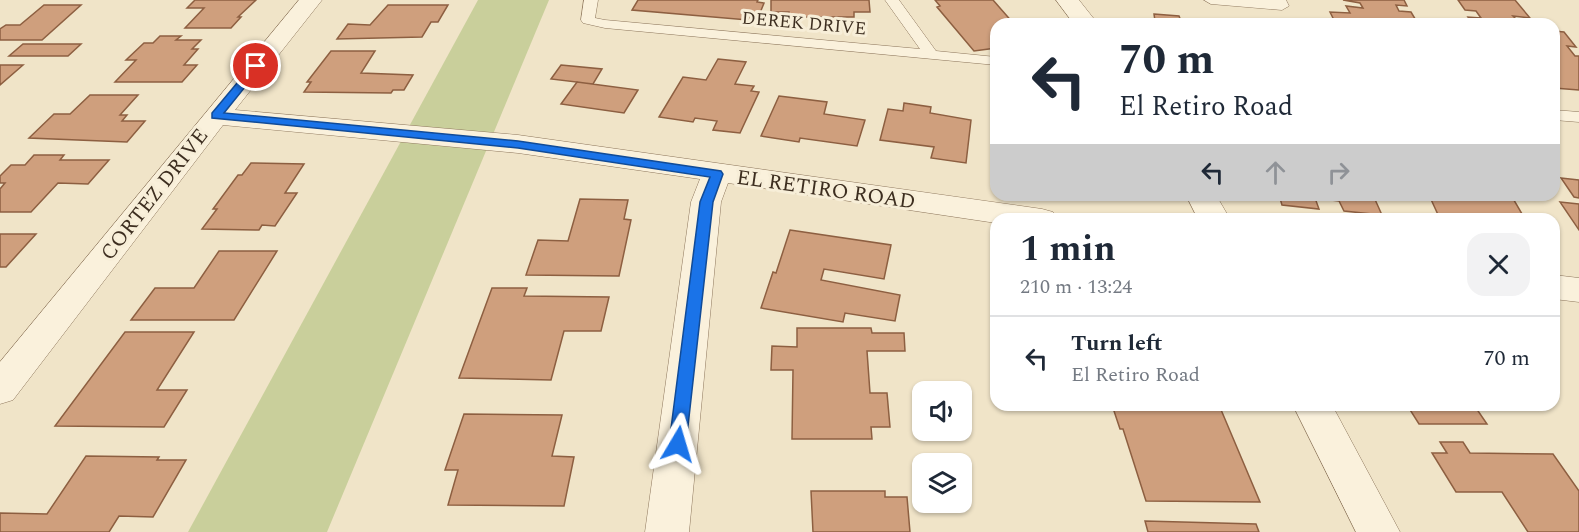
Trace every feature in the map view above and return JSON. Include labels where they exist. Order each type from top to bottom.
[{"type":"street","name":"CORTEZ DRIVE","points":[[0,389],[311,0]]},
{"type":"street","points":[[1066,0],[1081,18]]},
{"type":"street","name":"EL RETIRO ROAD","points":[[216,116],[518,144],[999,213]]},
{"type":"street","points":[[667,532],[706,202],[717,174]]},
{"type":"street","points":[[1560,288],[1579,290]]},
{"type":"street","points":[[1315,411],[1378,532]]},
{"type":"lane","name":"DEREK DRIVE","points":[[591,0],[588,20],[605,24],[990,60]]},
{"type":"lane","name":"DEREK DRIVE","points":[[892,0],[930,53]]},
{"type":"lane","points":[[1211,0],[1282,6],[1279,0]]},
{"type":"lane","points":[[1560,115],[1579,117]]},
{"type":"green space","points":[[478,0],[549,0],[327,532],[188,532]]},
{"type":"building","points":[[195,0],[256,0],[238,17],[241,17],[231,28],[185,28],[204,8],[187,8]]},
{"type":"building","points":[[638,0],[758,0],[757,2],[764,3],[760,13],[751,12],[748,20],[632,10]]},
{"type":"building","points":[[771,0],[869,0],[870,12],[854,12],[854,17],[789,17],[789,12],[771,12]]},
{"type":"building","points":[[935,0],[993,0],[1009,18],[990,18],[990,49],[974,51],[937,7],[940,6]]},
{"type":"building","points":[[1343,0],[1404,0],[1407,6],[1396,5],[1399,11],[1411,12],[1415,18],[1333,18],[1330,12],[1350,13],[1346,6],[1363,8],[1360,3]]},
{"type":"building","points":[[1458,0],[1515,0],[1530,18],[1513,16],[1515,18],[1481,18],[1476,11],[1465,10]]},
{"type":"building","points":[[44,5],[81,5],[42,40],[0,40],[0,29],[6,25],[20,25]]},
{"type":"building","points":[[388,5],[448,5],[438,22],[431,22],[422,37],[337,39],[348,24],[370,25]]},
{"type":"building","points":[[1154,14],[1179,16],[1180,18],[1155,18]]},
{"type":"building","points":[[1560,32],[1564,32],[1576,47],[1567,46],[1575,56],[1579,56],[1579,90],[1560,88]]},
{"type":"building","points":[[160,36],[181,36],[176,40],[201,40],[192,49],[198,49],[184,65],[197,65],[182,82],[115,82],[136,60],[126,60],[144,43],[153,43]]},
{"type":"building","points":[[23,44],[81,44],[68,56],[9,56]]},
{"type":"building","points":[[331,51],[375,51],[361,73],[413,75],[404,90],[393,90],[391,93],[304,92],[311,82],[307,82]]},
{"type":"building","points":[[718,59],[746,62],[735,84],[754,86],[751,91],[759,92],[740,133],[713,130],[717,121],[695,118],[693,122],[659,117],[683,77],[706,80]]},
{"type":"building","points":[[0,65],[23,65],[0,85]]},
{"type":"building","points":[[561,65],[602,69],[593,84],[551,79]]},
{"type":"building","points":[[577,82],[638,90],[624,113],[561,104]]},
{"type":"building","points":[[90,95],[138,95],[120,115],[127,115],[122,121],[145,121],[127,142],[29,138],[54,114],[70,114]]},
{"type":"building","points":[[779,96],[827,102],[824,114],[865,120],[857,146],[800,138],[799,142],[761,136]]},
{"type":"building","points":[[904,103],[931,107],[930,113],[971,120],[966,163],[931,158],[934,147],[880,140],[888,109],[903,111]]},
{"type":"building","points":[[34,155],[64,155],[60,160],[109,160],[88,184],[58,183],[31,212],[0,212],[0,189],[5,183],[0,183],[0,176],[11,165],[25,165]]},
{"type":"building","points":[[251,163],[304,164],[285,193],[297,193],[275,226],[262,225],[259,230],[202,229],[217,209],[213,209],[238,175],[242,175]]},
{"type":"building","points":[[1561,178],[1579,180],[1579,198],[1574,197]]},
{"type":"building","points":[[580,199],[628,200],[624,219],[631,220],[619,276],[526,275],[538,240],[568,241]]},
{"type":"building","points":[[1281,201],[1316,201],[1319,209],[1282,205]]},
{"type":"building","points":[[1339,201],[1376,201],[1381,213],[1363,213],[1344,211]]},
{"type":"building","points":[[1432,201],[1514,201],[1522,213],[1437,213]]},
{"type":"building","points":[[1560,202],[1579,204],[1579,230]]},
{"type":"building","points":[[790,230],[891,245],[884,279],[824,269],[821,280],[900,295],[895,321],[845,313],[843,322],[761,308],[773,272],[776,273]]},
{"type":"building","points":[[0,234],[36,234],[6,267],[0,267]]},
{"type":"building","points":[[219,251],[277,251],[234,320],[131,320],[155,288],[194,288]]},
{"type":"building","points":[[492,288],[527,288],[524,296],[609,297],[601,331],[564,331],[551,380],[459,378]]},
{"type":"building","points":[[797,328],[871,328],[872,333],[904,333],[905,351],[867,351],[870,393],[887,393],[890,427],[871,427],[872,439],[792,439],[793,370],[771,370],[772,346],[797,347]]},
{"type":"building","points":[[125,332],[194,332],[157,390],[187,390],[164,427],[55,426]]},
{"type":"building","points":[[1114,411],[1222,411],[1260,502],[1146,501],[1123,429],[1120,429]]},
{"type":"building","points":[[1411,411],[1478,411],[1487,424],[1419,424]]},
{"type":"building","points":[[464,414],[562,415],[552,456],[574,457],[564,506],[448,505],[458,470],[445,470]]},
{"type":"building","points":[[1440,442],[1463,442],[1470,453],[1553,454],[1579,491],[1579,532],[1528,532],[1502,492],[1456,492],[1432,453],[1447,453]]},
{"type":"building","points":[[86,456],[159,457],[157,460],[186,460],[153,517],[119,516],[109,532],[0,532],[0,513],[47,514]]},
{"type":"building","points":[[811,491],[885,491],[885,497],[907,497],[910,532],[813,532]]},
{"type":"building","points":[[1145,521],[1256,524],[1259,532],[1148,532]]},
{"type":"route","points":[[256,66],[216,116],[518,144],[717,174],[706,202],[678,444]]}]
